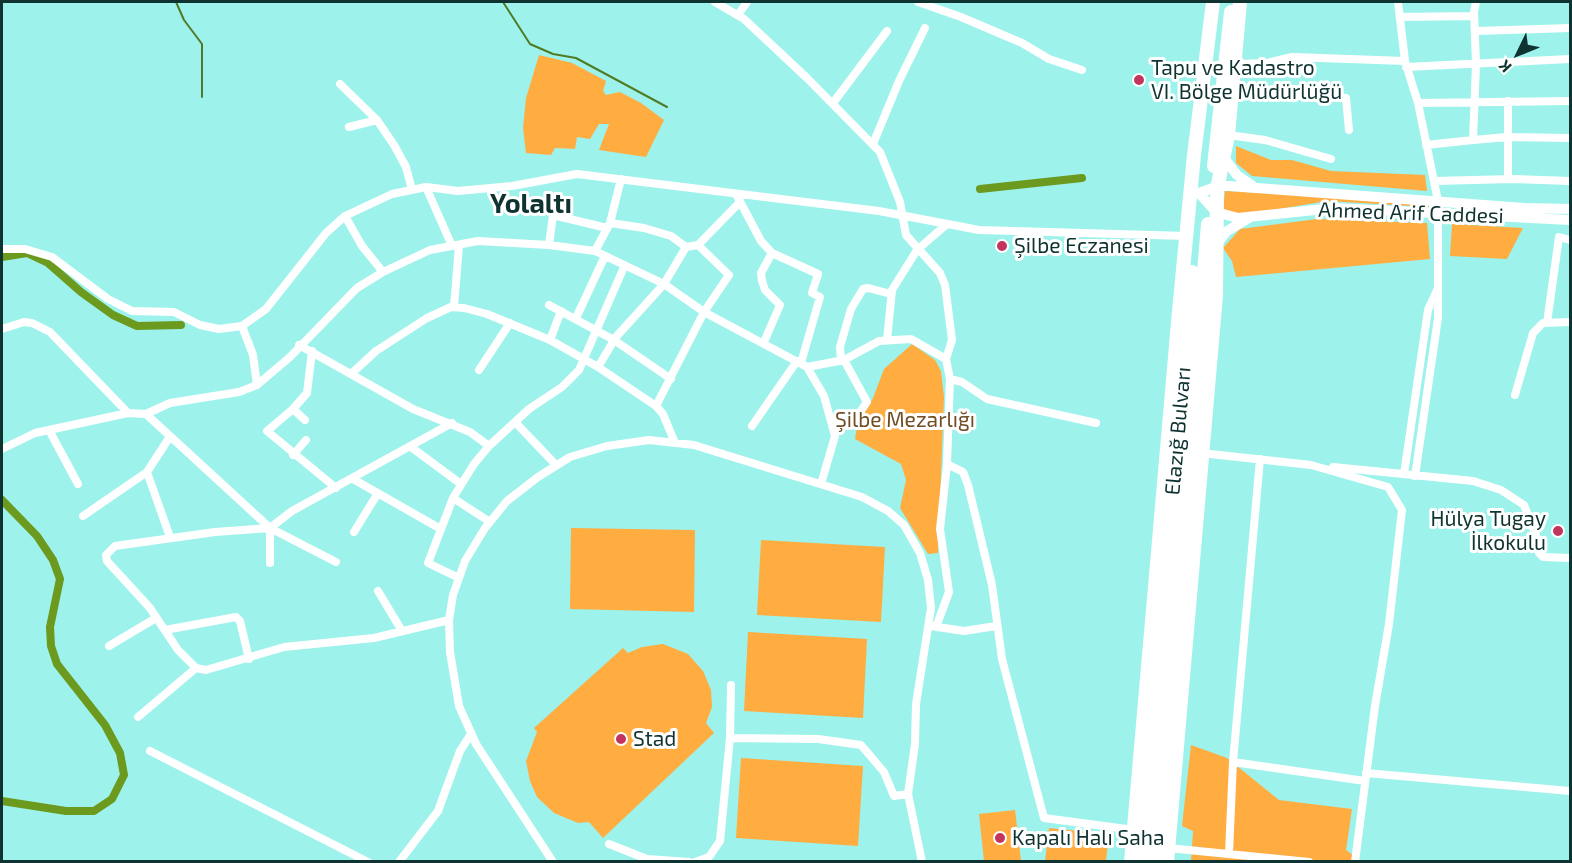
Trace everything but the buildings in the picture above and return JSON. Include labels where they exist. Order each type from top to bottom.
[{"type":"highway","points":[[1131,861],[1186,236],[1213,2]]},
{"type":"highway","name":"Elazığ Bulvarı","points":[[1155,861],[1213,209],[1206,110],[1220,2]]},
{"type":"highway","name":"Elazığ Bulvarı","points":[[1143,861],[1178,438],[1210,190],[1220,152],[1233,2]]},
{"type":"highway","points":[[1220,152],[1228,135],[1240,2]]},
{"type":"highway","points":[[1167,855],[1216,295],[1213,209]]},
{"type":"highway","points":[[1163,490],[1178,438]]},
{"type":"street","points":[[715,2],[738,15],[873,144],[888,169],[900,202],[906,235],[917,250],[940,273],[945,285],[952,340],[946,359],[950,379],[947,464],[940,529],[949,592],[933,626],[916,704],[915,744],[908,794],[922,861]]},
{"type":"street","points":[[738,15],[747,2]]},
{"type":"street","points":[[918,2],[1002,34],[1049,59],[1082,70]]},
{"type":"street","points":[[1398,2],[1406,64],[1418,103],[1438,201],[1438,318],[1415,476]]},
{"type":"street","points":[[1473,140],[1476,2]]},
{"type":"street","points":[[1400,17],[1474,16]]},
{"type":"street","points":[[873,144],[899,81],[925,28]]},
{"type":"street","points":[[1476,32],[1570,28]]},
{"type":"street","points":[[832,103],[887,31]]},
{"type":"street","points":[[1236,64],[1267,63],[1292,57],[1406,64],[1476,64],[1570,59]]},
{"type":"street","points":[[340,84],[377,120],[406,167],[412,190]]},
{"type":"street","points":[[1232,93],[1346,98],[1349,130]]},
{"type":"street","points":[[1418,103],[1570,100]]},
{"type":"street","points":[[1508,101],[1508,179]]},
{"type":"street","points":[[349,127],[377,120]]},
{"type":"street","points":[[1228,135],[1265,140],[1331,159]]},
{"type":"street","points":[[1426,145],[1507,137],[1570,138]]},
{"type":"street","points":[[1220,152],[1237,175],[1256,187]]},
{"type":"street","points":[[2,249],[25,249],[52,257],[108,299],[132,311],[174,312],[200,325],[219,329],[242,326],[266,309],[326,233],[345,216],[392,194],[426,187],[458,190],[512,186],[577,174],[738,198],[901,215],[980,230],[1186,236]]},
{"type":"street","points":[[594,251],[608,225],[621,179]]},
{"type":"street","points":[[1434,181],[1508,179],[1570,181]]},
{"type":"street","points":[[426,187],[455,245],[454,307]]},
{"type":"street","name":"Ahmed Arif Caddesi","points":[[1210,190],[1256,187],[1524,208],[1570,208]]},
{"type":"street","points":[[549,245],[553,215],[608,225],[644,228],[671,236],[687,247],[698,245],[738,198]]},
{"type":"street","points":[[738,198],[761,241],[771,253],[818,274],[812,293],[820,297],[802,364],[752,426]]},
{"type":"street","name":"Ahmed Arif Caddesi","points":[[1213,209],[1238,218],[1334,208],[1570,220]]},
{"type":"street","points":[[345,216],[362,246],[382,272]]},
{"type":"street","name":"Ahmed Arif Caddesi","points":[[1216,244],[1227,231],[1252,217]]},
{"type":"street","points":[[887,340],[891,294],[917,250],[947,224]]},
{"type":"street","points":[[1547,323],[1559,237],[1570,240]]},
{"type":"street","points":[[3,446],[35,433],[128,413],[146,414],[170,404],[239,392],[257,385],[357,288],[382,272],[430,250],[478,242],[549,245],[594,251],[604,258],[664,284],[704,312],[802,364],[824,396],[834,431],[821,483]]},
{"type":"street","points":[[656,406],[704,312],[729,275],[698,245]]},
{"type":"street","points":[[598,367],[614,340],[664,284],[687,247]]},
{"type":"street","points":[[764,342],[780,305],[765,290],[762,281],[761,273],[771,253]]},
{"type":"street","points":[[576,318],[604,258]]},
{"type":"street","points":[[459,578],[428,563],[439,528],[453,498],[489,446],[541,400],[562,387],[579,370],[624,267]]},
{"type":"street","points":[[834,431],[853,422],[867,402],[842,361],[840,347],[850,309],[863,290],[868,288],[891,294]]},
{"type":"street","points":[[1404,474],[1428,310],[1438,288]]},
{"type":"street","points":[[549,305],[614,340],[671,380]]},
{"type":"street","points":[[351,374],[376,351],[427,318],[454,307],[487,314],[550,340],[585,359],[656,406],[663,414],[675,443]]},
{"type":"street","points":[[550,340],[561,312]]},
{"type":"street","points":[[2,328],[32,322],[50,332],[128,413]]},
{"type":"street","points":[[1515,395],[1533,333],[1547,323],[1570,322]]},
{"type":"street","points":[[479,370],[510,323]]},
{"type":"street","points":[[242,326],[253,355],[257,385]]},
{"type":"street","points":[[802,364],[842,361],[879,341],[911,339],[946,359]]},
{"type":"street","points":[[299,345],[413,409],[452,423],[489,446]]},
{"type":"street","points":[[312,351],[311,375],[307,393],[293,409],[267,431],[293,455],[336,488]]},
{"type":"street","points":[[950,379],[962,382],[987,399],[1096,423]]},
{"type":"street","points":[[293,409],[305,420]]},
{"type":"street","points":[[146,414],[169,438],[270,528],[336,562]]},
{"type":"street","points":[[515,422],[556,465]]},
{"type":"street","points":[[196,668],[170,639],[137,591],[107,561],[106,555],[115,546],[170,537],[270,528],[292,511],[452,423]]},
{"type":"street","points":[[49,430],[78,484]]},
{"type":"street","points":[[83,516],[147,472],[169,438]]},
{"type":"street","points":[[293,455],[306,440]]},
{"type":"street","points":[[553,861],[471,734],[459,706],[450,652],[449,620],[465,561],[490,522],[507,501],[556,465],[570,457],[607,446],[649,440],[694,445],[862,497],[888,511],[904,525],[920,553],[928,579],[933,626]]},
{"type":"street","points":[[411,447],[461,484]]},
{"type":"street","points":[[1201,453],[1473,482],[1501,490],[1524,505],[1538,541],[1539,553],[1543,557],[1570,558]]},
{"type":"street","points":[[1229,853],[1233,762],[1260,459]]},
{"type":"street","points":[[947,464],[963,472],[968,484],[992,585],[996,626],[1044,818],[1134,830]]},
{"type":"street","points":[[1311,465],[1388,487],[1402,510],[1389,624],[1355,861]]},
{"type":"street","points":[[147,472],[170,537]]},
{"type":"street","points":[[353,479],[439,528]]},
{"type":"street","points":[[354,532],[378,493]]},
{"type":"street","points":[[453,498],[490,522]]},
{"type":"street","points":[[270,528],[270,563]]},
{"type":"street","points":[[378,591],[402,631]]},
{"type":"street","points":[[165,630],[236,617],[240,621],[249,659]]},
{"type":"street","points":[[109,646],[156,618]]},
{"type":"street","points":[[138,717],[196,668],[217,668],[284,647],[374,638],[449,620]]},
{"type":"street","points":[[933,626],[964,631],[996,626]]},
{"type":"street","points":[[695,861],[709,857],[720,841],[730,738],[730,685]]},
{"type":"street","points":[[399,861],[438,811],[460,751],[471,734]]},
{"type":"street","points":[[730,738],[818,739],[861,745],[884,772],[894,796],[908,794]]},
{"type":"street","points":[[150,752],[368,861]]},
{"type":"street","points":[[1233,762],[1366,777],[1570,791]]},
{"type":"street","points":[[609,844],[647,859],[689,861]]},
{"type":"street","points":[[1167,855],[1229,853],[1309,861]]},
{"type":"green space","points":[[539,55],[572,63],[606,81],[603,91],[606,95],[620,92],[641,103],[664,120],[646,157],[599,150],[609,124],[599,124],[590,139],[577,137],[575,149],[555,148],[551,155],[526,153],[523,128],[526,98]]},
{"type":"green space","points":[[1236,146],[1271,160],[1292,160],[1331,171],[1425,175],[1427,191],[1252,176],[1236,163]]},
{"type":"green space","points":[[1225,191],[1430,203],[1429,207],[1327,201],[1243,215],[1223,211]]},
{"type":"green space","points":[[1317,219],[1427,223],[1430,259],[1236,277],[1232,261],[1223,248],[1240,229]]},
{"type":"green space","points":[[1452,224],[1523,228],[1507,259],[1450,256]]},
{"type":"green space","name":"Şilbe Mezarlığı","points":[[912,344],[935,360],[941,371],[944,397],[938,553],[928,554],[900,508],[906,480],[901,464],[855,439],[857,426],[873,398],[884,369]]},
{"type":"green space","points":[[571,528],[695,530],[694,612],[570,609]]},
{"type":"green space","points":[[761,540],[885,547],[881,622],[757,615]]},
{"type":"green space","points":[[748,632],[867,639],[863,718],[744,711]]},
{"type":"green space","name":"Stad","points":[[663,644],[688,654],[703,671],[711,690],[712,707],[706,723],[714,733],[603,838],[589,822],[578,823],[554,813],[537,797],[530,781],[526,761],[537,732],[534,728],[623,648],[628,653],[642,647]]},
{"type":"green space","points":[[1191,745],[1227,758],[1279,800],[1352,809],[1346,850],[1361,861],[1191,861],[1193,831],[1182,826]]},
{"type":"green space","points":[[741,758],[863,766],[858,846],[736,838]]},
{"type":"green space","name":"Kapalı Halı Saha","points":[[1015,810],[1021,861],[984,861],[979,814]]},
{"type":"green space","points":[[1049,828],[1109,834],[1106,861],[1045,861]]},
{"type":"waterway","points":[[176,2],[184,20],[202,44],[202,97]]},
{"type":"waterway","points":[[503,2],[530,44],[553,54],[576,58],[667,107]]},
{"type":"waterway","points":[[980,189],[1082,178]]},
{"type":"waterway","points":[[2,257],[27,253],[48,263],[81,292],[113,315],[137,326],[181,325]]},
{"type":"waterway","points":[[2,500],[37,536],[53,560],[60,579],[50,627],[51,646],[57,664],[105,725],[120,753],[124,775],[112,799],[94,811],[66,811],[2,801]]},
{"type":"place","name":"Tapu ve Kadastro VI. Bölge Müdürlüğü","points":[[1139,80]]},
{"type":"place","name":"Şilbe Eczanesi","points":[[1002,246]]},
{"type":"place","name":"Hülya Tugay İlkokulu","points":[[1558,531]]},
{"type":"place","name":"Stad","points":[[621,739]]},
{"type":"place","name":"Kapalı Halı Saha","points":[[1000,838]]},
{"type":"district","name":"Yolaltı","points":[[531,204]]}]
